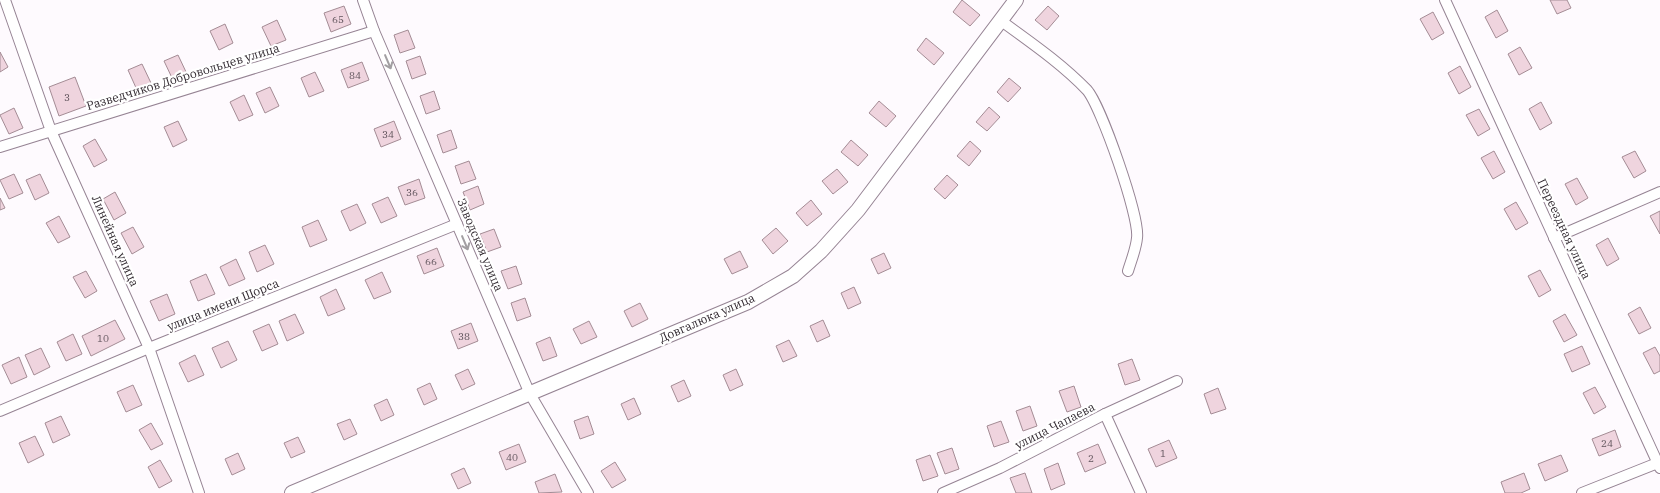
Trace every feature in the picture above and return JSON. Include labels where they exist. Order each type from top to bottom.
[{"type":"street","name":"Линейная улица","points":[[5,0],[51,131],[149,348],[199,493]]},
{"type":"street","name":"Заводская улица","points":[[363,0],[374,31],[530,394],[588,493]]},
{"type":"street","name":"Довгалюка улица","points":[[292,493],[748,302],[792,276],[821,251],[858,210],[1016,0]]},
{"type":"street","name":"Переездная улица","points":[[1449,1],[1554,238],[1659,464]]},
{"type":"street","points":[[1000,20],[1050,56],[1088,92],[1109,135],[1129,195],[1138,237],[1128,271]]},
{"type":"street","name":"Разведчиков Добровольцев улица","points":[[0,147],[374,31]]},
{"type":"street","points":[[1554,238],[1660,192]]},
{"type":"street","name":"улица имени Щорса","points":[[0,411],[149,348],[457,224]]},
{"type":"street","name":"улица Чапаева","points":[[943,493],[1000,468],[1105,414],[1178,381]]},
{"type":"street","points":[[1105,414],[1141,493]]},
{"type":"street","points":[[1582,493],[1659,464]]},
{"type":"building","points":[[962,0],[980,15],[970,26],[953,12]]},
{"type":"building","points":[[1550,0],[1567,0],[1571,8],[1557,14]]},
{"type":"building","points":[[344,6],[351,24],[331,32],[324,13]]},
{"type":"building","points":[[1048,6],[1059,16],[1047,30],[1035,20]]},
{"type":"building","points":[[1497,10],[1508,31],[1496,38],[1485,17]]},
{"type":"building","points":[[1433,12],[1444,33],[1432,40],[1420,19]]},
{"type":"building","points":[[277,20],[286,40],[271,46],[262,27]]},
{"type":"building","points":[[225,24],[233,43],[219,50],[210,31]]},
{"type":"building","points":[[408,30],[415,48],[400,53],[394,35]]},
{"type":"building","points":[[926,38],[944,53],[934,65],[917,50]]},
{"type":"building","points":[[1520,47],[1532,68],[1519,75],[1508,54]]},
{"type":"building","points":[[0,52],[8,67],[0,72]]},
{"type":"building","points":[[178,55],[187,74],[173,80],[164,61]]},
{"type":"building","points":[[420,56],[426,74],[412,79],[406,61]]},
{"type":"building","points":[[362,62],[369,80],[348,88],[341,70]]},
{"type":"building","points":[[142,64],[151,83],[137,90],[128,70]]},
{"type":"building","points":[[1460,66],[1471,87],[1459,94],[1448,73]]},
{"type":"building","points":[[315,72],[324,91],[309,97],[301,78]]},
{"type":"building","points":[[75,77],[86,106],[59,116],[49,87]]},
{"type":"building","points":[[1009,78],[1021,88],[1008,102],[997,92]]},
{"type":"building","points":[[270,87],[279,106],[265,113],[256,93]]},
{"type":"building","points":[[434,91],[440,109],[426,114],[420,96]]},
{"type":"building","points":[[244,95],[253,115],[239,121],[230,102]]},
{"type":"building","points":[[879,101],[896,116],[886,127],[869,113]]},
{"type":"building","points":[[1541,102],[1552,123],[1540,130],[1529,109]]},
{"type":"building","points":[[989,107],[1000,117],[987,131],[976,122]]},
{"type":"building","points":[[14,108],[23,128],[9,134],[0,115]]},
{"type":"building","points":[[1479,109],[1490,129],[1478,136],[1466,115]]},
{"type":"building","points":[[178,121],[187,140],[173,147],[164,127]]},
{"type":"building","points":[[394,121],[401,139],[381,147],[374,129]]},
{"type":"building","points":[[451,130],[457,148],[443,153],[437,135]]},
{"type":"building","points":[[95,139],[107,160],[94,167],[83,146]]},
{"type":"building","points":[[851,140],[868,155],[858,166],[841,152]]},
{"type":"building","points":[[970,141],[981,151],[969,166],[957,156]]},
{"type":"building","points":[[1494,151],[1505,172],[1493,179],[1481,158]]},
{"type":"building","points":[[1635,151],[1646,171],[1634,178],[1622,157]]},
{"type":"building","points":[[469,161],[476,179],[461,184],[455,166]]},
{"type":"building","points":[[837,169],[848,182],[833,194],[822,181]]},
{"type":"building","points":[[14,174],[23,193],[9,199],[0,180]]},
{"type":"building","points":[[40,174],[49,193],[35,200],[26,180]]},
{"type":"building","points":[[947,175],[958,185],[945,199],[934,189]]},
{"type":"building","points":[[1577,178],[1588,198],[1576,205],[1565,184]]},
{"type":"building","points":[[419,179],[425,198],[405,205],[398,187]]},
{"type":"building","points":[[478,186],[484,204],[470,210],[463,192]]},
{"type":"building","points":[[115,192],[126,213],[114,220],[103,199]]},
{"type":"building","points":[[388,197],[397,216],[381,223],[372,204]]},
{"type":"building","points":[[0,198],[5,208],[0,210]]},
{"type":"building","points":[[811,200],[822,214],[807,226],[796,213]]},
{"type":"building","points":[[1516,202],[1528,223],[1516,230],[1504,209]]},
{"type":"building","points":[[357,204],[366,223],[350,231],[341,211]]},
{"type":"building","points":[[1660,211],[1660,234],[1650,216]]},
{"type":"building","points":[[59,216],[70,237],[58,243],[46,223]]},
{"type":"building","points":[[318,220],[327,240],[310,247],[302,227]]},
{"type":"building","points":[[133,227],[144,247],[132,254],[121,233]]},
{"type":"building","points":[[776,228],[788,241],[773,254],[762,240]]},
{"type":"building","points":[[494,229],[501,247],[487,252],[480,234]]},
{"type":"building","points":[[1608,238],[1619,259],[1607,266],[1596,245]]},
{"type":"building","points":[[265,245],[274,264],[257,272],[249,252]]},
{"type":"building","points":[[437,248],[444,266],[424,274],[417,256]]},
{"type":"building","points":[[740,251],[748,267],[732,274],[724,259]]},
{"type":"building","points":[[884,253],[891,268],[878,274],[871,259]]},
{"type":"building","points":[[236,259],[245,279],[229,286],[220,267]]},
{"type":"building","points":[[516,266],[522,284],[508,289],[501,271]]},
{"type":"building","points":[[1540,270],[1551,290],[1539,297],[1528,276]]},
{"type":"building","points":[[86,271],[97,291],[85,298],[73,277]]},
{"type":"building","points":[[382,272],[391,292],[374,299],[365,280]]},
{"type":"building","points":[[206,274],[215,294],[198,301],[190,281]]},
{"type":"building","points":[[854,287],[861,303],[848,309],[841,293]]},
{"type":"building","points":[[336,289],[345,309],[328,316],[320,297]]},
{"type":"building","points":[[167,294],[175,314],[159,321],[150,301]]},
{"type":"building","points":[[525,298],[531,316],[517,321],[511,303]]},
{"type":"building","points":[[640,303],[648,319],[632,327],[624,311]]},
{"type":"building","points":[[1640,307],[1651,328],[1639,334],[1628,314]]},
{"type":"building","points":[[295,314],[304,333],[287,341],[279,321]]},
{"type":"building","points":[[1565,314],[1577,335],[1564,342],[1553,321]]},
{"type":"building","points":[[115,320],[125,339],[91,356],[82,336]]},
{"type":"building","points":[[823,320],[830,336],[817,342],[810,326]]},
{"type":"building","points":[[589,321],[597,337],[581,344],[573,329]]},
{"type":"building","points":[[471,323],[478,341],[458,349],[451,331]]},
{"type":"building","points":[[269,324],[278,344],[262,351],[253,331]]},
{"type":"building","points":[[73,334],[82,354],[66,361],[57,342]]},
{"type":"building","points":[[550,337],[557,356],[543,361],[536,343]]},
{"type":"building","points":[[789,340],[797,356],[783,362],[776,346]]},
{"type":"building","points":[[228,341],[237,360],[221,368],[212,348]]},
{"type":"building","points":[[1582,346],[1590,364],[1572,372],[1564,354]]},
{"type":"building","points":[[1655,347],[1660,356],[1660,371],[1654,374],[1643,353]]},
{"type":"building","points":[[41,348],[50,367],[34,375],[25,355]]},
{"type":"building","points":[[195,355],[204,375],[188,382],[179,363]]},
{"type":"building","points":[[19,357],[27,377],[11,384],[2,365]]},
{"type":"building","points":[[1132,359],[1140,380],[1125,385],[1118,364]]},
{"type":"building","points":[[468,369],[475,384],[462,390],[455,375]]},
{"type":"building","points":[[736,369],[743,385],[730,391],[723,375]]},
{"type":"building","points":[[684,380],[691,396],[678,402],[671,386]]},
{"type":"building","points":[[430,383],[437,399],[424,405],[417,389]]},
{"type":"building","points":[[133,385],[142,405],[126,412],[117,392]]},
{"type":"building","points":[[1074,386],[1081,407],[1067,412],[1059,391]]},
{"type":"building","points":[[1595,387],[1606,407],[1594,414],[1583,393]]},
{"type":"building","points":[[1218,388],[1226,409],[1211,414],[1204,394]]},
{"type":"building","points":[[634,398],[641,414],[628,420],[621,404]]},
{"type":"building","points":[[387,399],[394,415],[381,421],[374,405]]},
{"type":"building","points":[[1030,406],[1037,426],[1023,431],[1016,411]]},
{"type":"building","points":[[61,416],[70,435],[53,443],[45,423]]},
{"type":"building","points":[[588,416],[594,434],[580,439],[574,421]]},
{"type":"building","points":[[350,419],[357,434],[344,440],[337,424]]},
{"type":"building","points":[[1001,421],[1009,442],[994,447],[987,426]]},
{"type":"building","points":[[151,423],[163,444],[151,450],[139,430]]},
{"type":"building","points":[[1615,430],[1621,447],[1599,456],[1592,439]]},
{"type":"building","points":[[35,436],[44,455],[28,463],[19,443]]},
{"type":"building","points":[[298,437],[305,452],[291,458],[284,443]]},
{"type":"building","points":[[1169,440],[1177,458],[1156,467],[1148,449]]},
{"type":"building","points":[[519,444],[526,462],[506,470],[499,452]]},
{"type":"building","points":[[1098,444],[1106,463],[1085,472],[1077,453]]},
{"type":"building","points":[[952,448],[959,469],[945,474],[937,453]]},
{"type":"building","points":[[238,453],[245,469],[232,475],[225,459]]},
{"type":"building","points":[[930,455],[938,476],[923,481],[916,460]]},
{"type":"building","points":[[1561,455],[1568,471],[1545,481],[1538,464]]},
{"type":"building","points":[[160,460],[172,481],[159,488],[148,467]]},
{"type":"building","points":[[615,462],[626,480],[612,488],[601,471]]},
{"type":"building","points":[[1058,463],[1065,484],[1051,490],[1044,469]]},
{"type":"building","points":[[464,468],[471,483],[458,489],[451,474]]},
{"type":"building","points":[[1025,473],[1032,493],[1016,493],[1010,478]]},
{"type":"building","points":[[1524,473],[1530,489],[1521,493],[1505,493],[1501,482]]},
{"type":"building","points":[[555,474],[562,492],[539,493],[535,482]]}]
